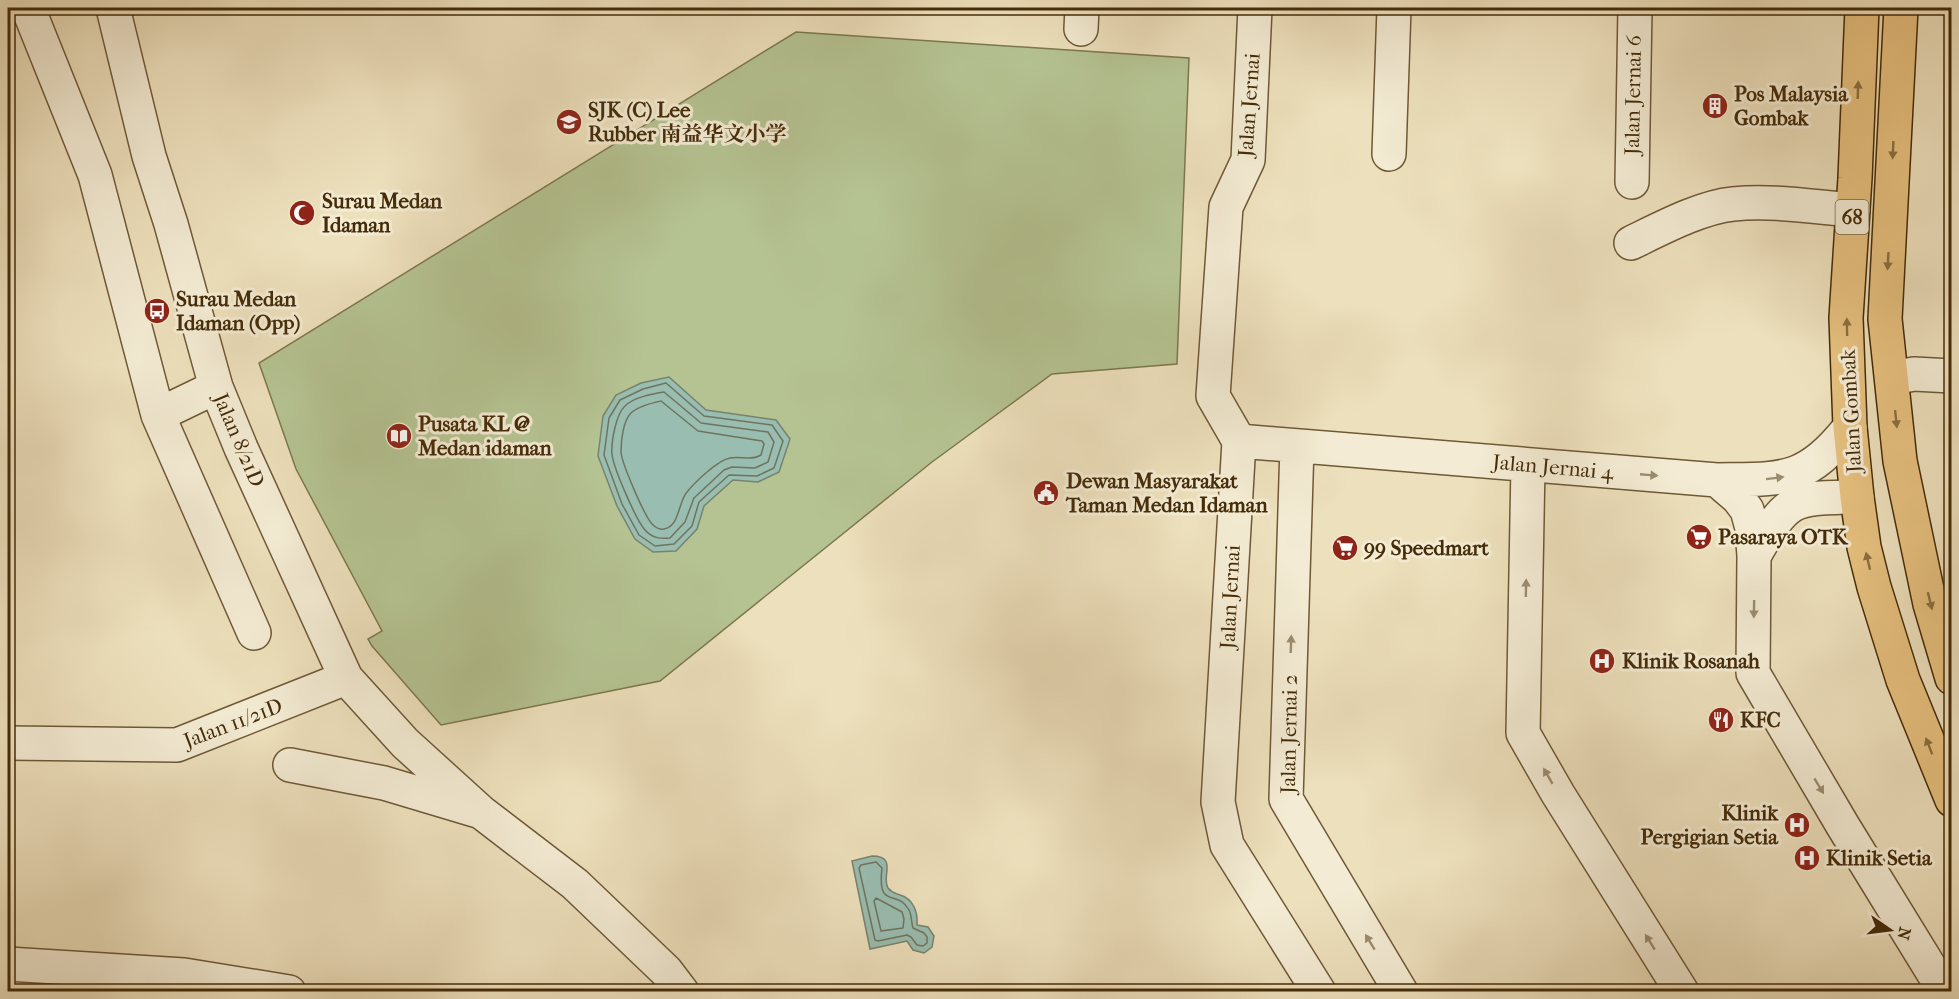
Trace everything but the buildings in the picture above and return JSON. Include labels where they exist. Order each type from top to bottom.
[{"type":"main road","name":"Jalan Gombak","points":[[1862,8],[1846,318],[1850,427],[1857,497],[1864,547],[1874,587],[1903,680],[1952,800]]},
{"type":"main road","name":"Jalan Gombak","points":[[1901,8],[1885,319],[1900,461],[1930,604],[1952,678]]},
{"type":"main road","points":[[1857,497],[1866,491],[1871,466],[1874,439],[1871,354],[1885,319]]},
{"type":"street","points":[[28,8],[95,175],[160,420],[254,633]]},
{"type":"street","name":"Jalan 8/21D","points":[[113,8],[149,156],[171,224],[218,392],[346,678],[405,743],[481,812],[575,884],[666,971],[682,992]]},
{"type":"street","name":"Jalan Jernai","points":[[1255,8],[1248,160],[1226,207],[1214,396],[1239,441],[1218,802],[1227,845],[1319,992]]},
{"type":"street","points":[[1389,154],[1394,8]]},
{"type":"street","name":"Jalan Jernai 6","points":[[1632,182],[1635,8]]},
{"type":"street","points":[[1631,243],[1690,216],[1731,204],[1772,203],[1853,210]]},
{"type":"street","points":[[1892,378],[1914,374],[1952,376]]},
{"type":"street","points":[[160,420],[218,392]]},
{"type":"street","name":"Jalan Jernai 4","points":[[1239,441],[1717,480],[1777,479],[1815,464],[1850,427]]},
{"type":"street","name":"Jalan Jernai 2","points":[[1297,446],[1286,799],[1401,992]]},
{"type":"street","points":[[1528,465],[1523,733],[1558,794],[1682,992]]},
{"type":"street","points":[[1717,480],[1738,498],[1747,510],[1752,528],[1755,556],[1753,673],[1945,992]]},
{"type":"street","points":[[1755,556],[1774,522],[1784,510],[1799,501],[1857,497]]},
{"type":"street","name":"Jalan 11/21D","points":[[8,743],[177,745],[346,678]]},
{"type":"street","points":[[290,765],[384,783],[481,812]]},
{"type":"street","points":[[8,964],[289,992]]},
{"type":"green space","points":[[796,32],[1189,58],[1177,364],[1052,374],[932,462],[660,681],[441,725],[368,639],[382,631],[296,469],[259,363]]},
{"type":"water","points":[[669,377],[706,410],[776,420],[790,439],[779,472],[758,482],[733,480],[704,506],[697,529],[676,551],[653,552],[635,539],[617,506],[598,456],[603,416],[616,395],[641,383]]},
{"type":"water","points":[[872,856],[884,859],[887,863],[888,888],[912,903],[916,911],[917,925],[928,927],[934,936],[932,947],[924,953],[913,950],[907,941],[870,949],[852,861]]},
{"type":"place","name":"Pos Malaysia Gombak","points":[[1715,106]]},
{"type":"place","name":"SJK (C) Lee Rubber 南益华文小学","points":[[569,122]]},
{"type":"place","name":"Surau Medan Idaman","points":[[302,213]]},
{"type":"place","name":"Surau Medan Idaman (Opp)","points":[[157,311]]},
{"type":"place","name":"Pusata KL @ Medan idaman","points":[[399,436]]},
{"type":"place","name":"Dewan Masyarakat Taman Medan Idaman","points":[[1046,493]]},
{"type":"place","name":"Pasaraya OTK","points":[[1699,537]]},
{"type":"place","name":"99 Speedmart","points":[[1345,548]]},
{"type":"place","name":"Klinik Rosanah","points":[[1602,661]]},
{"type":"place","name":"KFC","points":[[1721,720]]},
{"type":"place","name":"Klinik Pergigian Setia","points":[[1797,825]]},
{"type":"place","name":"Klinik Setia","points":[[1807,858]]}]
